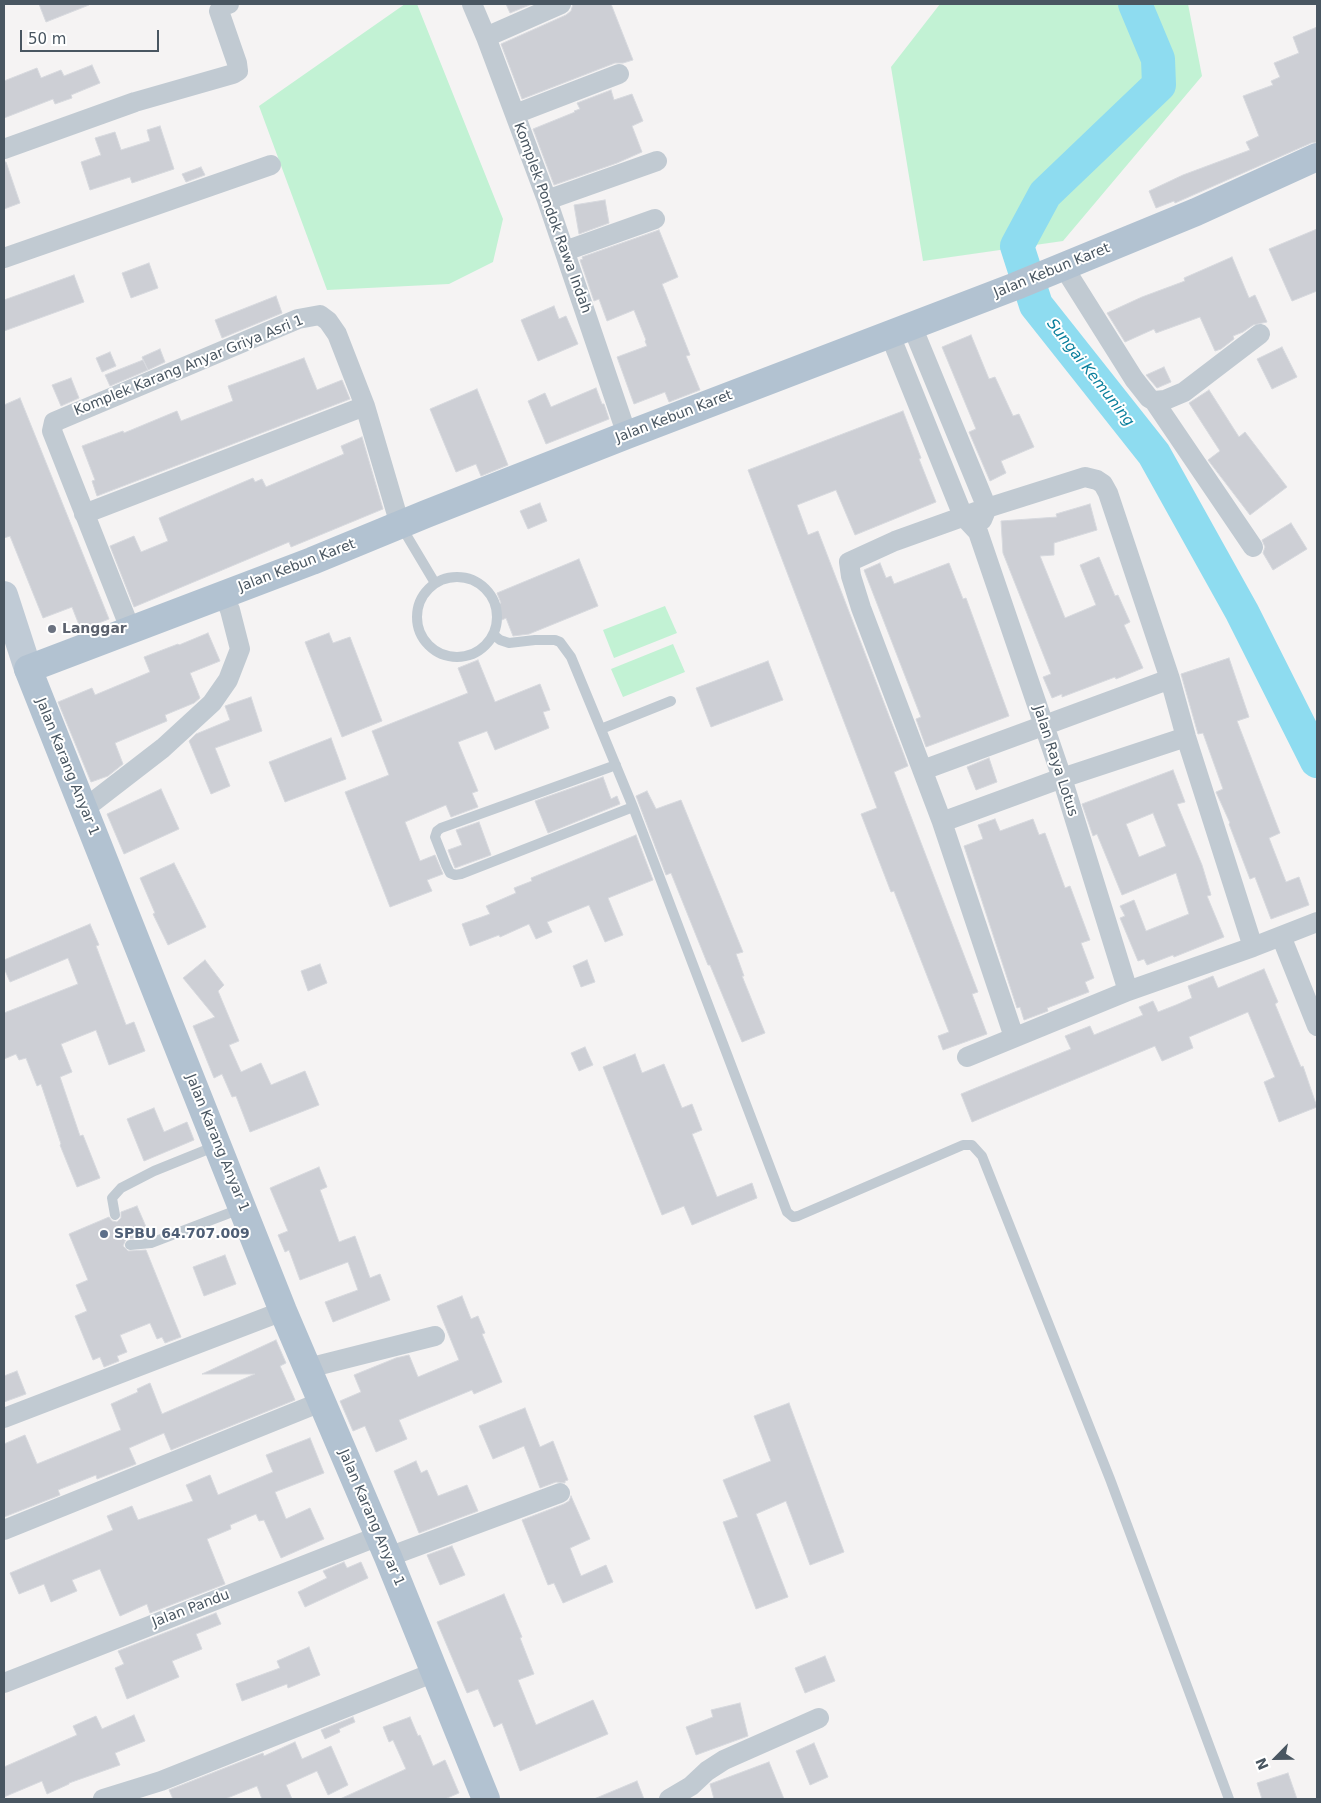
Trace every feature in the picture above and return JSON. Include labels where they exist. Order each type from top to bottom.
[{"type":"main road","name":"Jalan Kebun Karet","points":[[28,669],[312,561],[626,435],[1016,286],[1196,212],[1317,157]]},
{"type":"main road","name":"Jalan Karang Anyar 1","points":[[4,594],[28,669],[283,1311],[435,1672],[486,1799]]},
{"type":"street","name":"Komplek Pondok Rawa Indah","points":[[472,4],[566,251],[626,435]]},
{"type":"street","points":[[486,37],[561,4]]},
{"type":"street","points":[[4,149],[136,102],[238,71],[224,7]]},
{"type":"street","points":[[515,114],[619,74]]},
{"type":"street","points":[[547,200],[658,161]]},
{"type":"street","points":[[4,258],[271,165]]},
{"type":"street","points":[[566,251],[655,219]]},
{"type":"street","points":[[1055,270],[1144,393],[1154,401],[1253,547]]},
{"type":"street","name":"Komplek Karang Anyar Griya Asri 1","points":[[131,631],[52,432],[54,422],[298,319],[320,315],[328,321],[337,334],[365,406],[400,525]]},
{"type":"street","points":[[901,330],[987,508],[978,532],[963,516],[901,330]]},
{"type":"street","points":[[1154,401],[1165,400],[1184,392],[1260,334]]},
{"type":"street","points":[[84,514],[365,406]]},
{"type":"street","points":[[1014,1037],[942,822],[861,608],[851,576],[849,562],[895,541],[963,516],[1085,477],[1097,480],[1103,484],[1108,493],[1170,679],[1186,737],[1253,947]]},
{"type":"street","name":"Jalan Raya Lotus","points":[[978,532],[1062,778],[1128,991]]},
{"type":"street","points":[[84,809],[163,748],[212,703],[228,680],[240,649],[230,610],[222,595]]},
{"type":"street","points":[[923,770],[1170,679]]},
{"type":"street","points":[[942,822],[1062,778],[1186,737]]},
{"type":"street","points":[[967,1058],[1128,991],[1253,947],[1317,922]]},
{"type":"street","points":[[1281,936],[1317,1026]]},
{"type":"street","points":[[4,1418],[283,1311]]},
{"type":"street","points":[[308,1368],[435,1336]]},
{"type":"street","points":[[4,1530],[321,1402]]},
{"type":"street","name":"Jalan Pandu","points":[[4,1682],[383,1547],[560,1493]]},
{"type":"street","points":[[103,1799],[161,1781],[435,1672]]},
{"type":"street","points":[[669,1799],[691,1786],[707,1771],[724,1760],[819,1718]]},
{"type":"lane","points":[[400,525],[434,583]]},
{"type":"lane","points":[[454,576],[475,580],[491,594],[498,614],[494,635],[480,650],[460,657],[440,653],[424,640],[417,620],[421,599],[434,583],[454,576]]},
{"type":"lane","points":[[494,635],[500,640],[509,643],[542,639],[560,642],[571,657],[633,807],[785,1208],[790,1215],[798,1216],[962,1145],[972,1145],[982,1156],[1110,1479],[1229,1799]]},
{"type":"lane","points":[[602,730],[671,701]]},
{"type":"lane","points":[[616,765],[441,828],[437,831],[435,837],[446,865],[450,873],[455,875],[461,874],[633,807]]},
{"type":"lane","points":[[115,1215],[112,1198],[121,1188],[154,1171],[218,1145]]},
{"type":"lane","points":[[130,1245],[151,1243],[243,1207]]},
{"type":"green space","points":[[405,4],[417,4],[503,219],[493,262],[449,284],[327,290],[259,106]]},
{"type":"green space","points":[[940,4],[1188,4],[1202,76],[1063,241],[923,261],[891,67]]},
{"type":"green space","points":[[665,606],[677,633],[614,658],[603,630]]},
{"type":"green space","points":[[673,644],[685,672],[623,697],[611,669]]},
{"type":"building","points":[[39,4],[89,4],[89,5],[46,22]]},
{"type":"building","points":[[506,4],[532,4],[510,13]]},
{"type":"building","points":[[573,4],[611,4],[633,60],[615,63],[522,99],[501,44],[566,15],[571,11]]},
{"type":"building","points":[[1317,27],[1317,142],[1175,203],[1174,201],[1156,208],[1149,191],[1183,175],[1250,150],[1246,142],[1259,136],[1243,96],[1273,85],[1271,81],[1280,77],[1274,63],[1299,53],[1293,37]]},
{"type":"building","points":[[92,65],[100,83],[71,95],[72,98],[55,104],[53,99],[4,118],[4,81],[37,68],[41,78],[61,70],[64,76]]},
{"type":"building","points":[[611,90],[614,100],[632,94],[643,121],[632,126],[642,152],[617,163],[554,185],[533,129],[575,112],[580,109],[577,103]]},
{"type":"building","points":[[160,126],[174,169],[132,183],[130,177],[90,190],[81,162],[101,155],[95,138],[115,132],[121,150],[150,141],[147,130]]},
{"type":"building","points":[[4,162],[6,162],[20,203],[4,209]]},
{"type":"building","points":[[201,167],[205,175],[186,182],[182,174]]},
{"type":"building","points":[[605,200],[609,223],[579,234],[574,205]]},
{"type":"building","points":[[1317,229],[1317,291],[1292,301],[1269,249]]},
{"type":"building","points":[[659,230],[678,277],[662,284],[690,355],[686,356],[700,390],[669,402],[665,392],[634,404],[617,357],[647,346],[646,340],[634,310],[607,321],[599,299],[594,301],[580,260],[583,259],[582,257]]},
{"type":"building","points":[[1232,257],[1249,298],[1255,295],[1267,322],[1253,325],[1233,336],[1234,339],[1221,349],[1215,351],[1200,317],[1156,333],[1154,329],[1125,342],[1107,313],[1142,297],[1185,281],[1184,278]]},
{"type":"building","points":[[149,263],[158,288],[131,298],[122,273]]},
{"type":"building","points":[[74,275],[84,302],[4,331],[4,300]]},
{"type":"building","points":[[276,296],[282,313],[222,338],[215,320]]},
{"type":"building","points":[[554,306],[559,319],[566,316],[578,344],[538,361],[521,320]]},
{"type":"building","points":[[971,335],[989,379],[995,377],[1013,416],[1019,414],[1034,447],[1001,461],[1006,473],[990,481],[969,432],[976,429],[942,347]]},
{"type":"building","points":[[1282,347],[1297,377],[1272,389],[1257,359]]},
{"type":"building","points":[[160,349],[165,362],[148,370],[142,357]]},
{"type":"building","points":[[110,352],[116,366],[102,372],[96,358]]},
{"type":"building","points":[[304,358],[317,390],[342,380],[350,399],[97,496],[92,481],[95,480],[82,446],[123,431],[124,433],[177,411],[181,421],[233,401],[228,386]]},
{"type":"building","points":[[143,360],[148,370],[110,386],[105,375]]},
{"type":"building","points":[[1164,367],[1171,382],[1157,388],[1146,375]]},
{"type":"building","points":[[71,378],[79,398],[61,406],[52,385]]},
{"type":"building","points":[[596,388],[609,419],[546,444],[528,401],[545,393],[551,407]]},
{"type":"building","points":[[477,389],[508,465],[481,476],[476,464],[456,472],[430,409]]},
{"type":"building","points":[[1209,390],[1239,437],[1245,432],[1287,487],[1250,515],[1208,460],[1220,451],[1189,403]]},
{"type":"building","points":[[20,398],[109,619],[81,630],[72,607],[43,618],[10,536],[4,538],[4,405]]},
{"type":"building","points":[[903,411],[936,502],[855,535],[836,490],[797,505],[808,535],[818,531],[904,755],[908,766],[894,772],[978,992],[972,994],[987,1034],[943,1050],[938,1036],[949,1032],[894,891],[891,892],[861,814],[877,808],[748,470]]},
{"type":"building","points":[[362,437],[383,509],[291,547],[289,542],[134,607],[110,546],[134,536],[141,552],[168,541],[159,518],[253,478],[255,482],[262,479],[266,487],[344,454],[341,446]]},
{"type":"building","points":[[540,503],[547,521],[528,529],[520,511]]},
{"type":"building","points":[[1090,504],[1097,530],[1054,543],[1054,555],[1040,556],[1065,618],[1096,605],[1080,565],[1099,557],[1115,596],[1118,595],[1130,622],[1124,625],[1143,668],[1062,697],[1062,694],[1052,698],[1043,677],[1051,674],[1003,553],[1001,521],[1057,517],[1056,514]]},
{"type":"building","points":[[1291,523],[1307,549],[1273,570],[1263,553],[1265,547],[1262,540]]},
{"type":"building","points":[[579,559],[598,606],[529,634],[513,636],[506,618],[502,620],[496,605],[501,603],[497,593]]},
{"type":"building","points":[[880,563],[886,578],[891,576],[894,584],[949,563],[963,599],[966,598],[1009,716],[926,747],[916,719],[921,717],[864,570]]},
{"type":"building","points":[[208,633],[220,661],[190,673],[200,698],[194,703],[165,715],[167,721],[115,743],[123,764],[108,776],[91,782],[58,702],[92,688],[95,695],[150,672],[144,657]]},
{"type":"building","points":[[329,633],[333,643],[350,637],[382,721],[342,737],[305,642]]},
{"type":"building","points":[[1229,658],[1249,717],[1237,721],[1280,833],[1269,838],[1286,882],[1299,877],[1309,905],[1271,919],[1255,877],[1250,879],[1230,823],[1216,792],[1223,789],[1203,733],[1198,734],[1181,674]]},
{"type":"building","points":[[478,660],[495,702],[540,684],[550,710],[543,712],[549,728],[495,750],[487,731],[458,742],[478,791],[472,793],[478,807],[451,817],[446,805],[405,822],[420,861],[435,855],[443,874],[427,880],[432,891],[390,907],[345,792],[389,775],[372,731],[468,693],[458,668]]},
{"type":"building","points":[[768,661],[783,700],[711,727],[696,688]]},
{"type":"building","points":[[251,697],[262,731],[215,748],[230,786],[211,794],[189,741],[196,734],[230,720],[225,706]]},
{"type":"building","points":[[331,738],[346,779],[285,802],[269,762]]},
{"type":"building","points":[[989,758],[997,782],[976,790],[967,767]]},
{"type":"building","points":[[1173,770],[1185,802],[1177,804],[1202,865],[1211,895],[1207,896],[1224,937],[1174,957],[1173,955],[1147,965],[1144,959],[1138,961],[1120,918],[1125,916],[1120,906],[1134,900],[1146,931],[1189,914],[1176,873],[1122,895],[1097,834],[1093,836],[1082,804]],"holes":[[[1153,813],[1166,846],[1139,857],[1126,824]]]},
{"type":"building","points":[[603,777],[611,799],[617,796],[620,804],[548,833],[535,801]]},
{"type":"building","points":[[161,789],[179,829],[124,854],[107,814]]},
{"type":"building","points":[[647,791],[656,809],[681,800],[743,952],[736,954],[744,976],[742,976],[765,1033],[742,1042],[710,965],[708,965],[671,873],[666,875],[636,796]]},
{"type":"building","points":[[995,819],[1000,831],[1033,819],[1039,835],[1045,833],[1065,888],[1070,886],[1090,940],[1081,943],[1094,978],[1085,982],[1089,992],[1047,1008],[1048,1011],[1024,1020],[1020,1007],[1017,1008],[964,846],[983,839],[978,825]]},
{"type":"building","points":[[479,822],[491,855],[455,868],[448,850],[462,845],[456,830]]},
{"type":"building","points":[[636,835],[653,880],[608,898],[623,935],[605,942],[589,905],[547,922],[552,932],[536,939],[529,924],[500,937],[499,935],[470,946],[462,924],[490,914],[486,906],[516,893],[514,888],[532,881],[531,878]]},
{"type":"building","points":[[174,863],[206,927],[168,945],[153,914],[155,913],[140,878]]},
{"type":"building","points":[[90,924],[99,945],[96,946],[126,1025],[134,1022],[145,1051],[109,1065],[96,1030],[61,1044],[72,1072],[60,1077],[80,1136],[83,1135],[100,1178],[77,1187],[60,1145],[41,1084],[37,1086],[26,1058],[19,1060],[16,1054],[4,1059],[4,1013],[78,984],[68,958],[10,982],[4,968],[4,960]]},
{"type":"building","points":[[205,960],[224,985],[218,991],[239,1041],[229,1045],[241,1072],[261,1063],[271,1085],[305,1071],[319,1105],[250,1132],[236,1096],[232,1097],[222,1074],[214,1078],[193,1026],[215,1017],[183,978]]},
{"type":"building","points":[[587,960],[595,982],[581,987],[573,966]]},
{"type":"building","points":[[320,964],[327,983],[308,991],[301,971]]},
{"type":"building","points":[[1264,969],[1278,1002],[1275,1004],[1301,1067],[1303,1066],[1317,1107],[1279,1122],[1264,1082],[1275,1077],[1248,1012],[1189,1037],[1193,1048],[1162,1061],[1155,1046],[972,1122],[961,1094],[1071,1049],[1065,1036],[1090,1026],[1094,1035],[1143,1015],[1139,1007],[1153,1001],[1158,1012],[1176,1005],[1192,998],[1188,986],[1213,976],[1218,988]]},
{"type":"building","points":[[585,1047],[593,1065],[579,1071],[571,1053]]},
{"type":"building","points":[[635,1054],[642,1073],[664,1064],[682,1108],[692,1104],[702,1130],[692,1134],[717,1197],[752,1183],[757,1198],[692,1225],[684,1206],[662,1215],[603,1067]]},
{"type":"building","points":[[154,1108],[164,1132],[187,1122],[194,1140],[144,1161],[127,1119]]},
{"type":"building","points":[[319,1167],[327,1187],[320,1190],[339,1242],[355,1236],[370,1278],[380,1274],[390,1300],[333,1322],[325,1302],[358,1290],[348,1262],[300,1280],[289,1250],[285,1252],[278,1235],[288,1231],[270,1188]]},
{"type":"building","points":[[137,1206],[150,1236],[126,1239],[123,1246],[128,1251],[146,1250],[181,1337],[165,1343],[162,1337],[157,1339],[150,1323],[120,1335],[127,1352],[117,1356],[119,1361],[104,1367],[100,1357],[93,1360],[75,1316],[87,1311],[76,1285],[88,1280],[69,1234],[109,1217],[112,1221],[117,1222],[121,1218],[121,1212]]},
{"type":"building","points":[[225,1255],[236,1284],[204,1296],[193,1267]]},
{"type":"building","points":[[462,1296],[471,1319],[478,1316],[485,1333],[482,1334],[502,1382],[474,1394],[472,1390],[399,1420],[407,1439],[376,1452],[365,1426],[353,1431],[340,1401],[361,1392],[354,1375],[396,1358],[409,1355],[418,1377],[459,1360],[437,1306]]},
{"type":"building","points":[[276,1340],[286,1363],[280,1366],[295,1400],[171,1450],[164,1433],[129,1448],[136,1464],[97,1479],[96,1475],[58,1490],[60,1495],[4,1517],[4,1444],[25,1435],[37,1464],[121,1430],[111,1404],[138,1392],[137,1389],[150,1383],[162,1414],[255,1374],[202,1374]]},
{"type":"building","points":[[17,1371],[26,1394],[4,1402],[4,1376]]},
{"type":"building","points":[[789,1403],[844,1552],[810,1565],[786,1501],[756,1514],[788,1597],[756,1609],[723,1522],[738,1517],[723,1480],[771,1461],[754,1416]]},
{"type":"building","points":[[525,1408],[540,1447],[553,1441],[568,1480],[565,1483],[556,1482],[540,1488],[524,1446],[493,1459],[479,1426]]},
{"type":"building","points":[[310,1438],[324,1473],[275,1492],[286,1519],[310,1508],[324,1539],[281,1558],[264,1520],[259,1521],[256,1514],[230,1525],[231,1529],[207,1539],[225,1584],[150,1613],[147,1604],[120,1616],[100,1569],[72,1580],[77,1591],[51,1602],[44,1584],[19,1594],[10,1573],[113,1530],[107,1516],[132,1506],[138,1520],[193,1501],[186,1485],[210,1475],[218,1495],[273,1472],[266,1455]]},
{"type":"building","points":[[416,1461],[421,1473],[427,1470],[438,1496],[467,1485],[478,1511],[419,1533],[394,1471]]},
{"type":"building","points":[[571,1496],[590,1539],[570,1548],[581,1576],[606,1565],[613,1582],[563,1603],[554,1583],[548,1585],[522,1520],[564,1504],[569,1501]]},
{"type":"building","points":[[452,1546],[465,1575],[440,1585],[427,1555]]},
{"type":"building","points":[[344,1562],[347,1568],[361,1562],[368,1578],[305,1607],[298,1592],[327,1578],[323,1571]]},
{"type":"building","points":[[504,1594],[522,1637],[520,1638],[534,1674],[518,1680],[536,1725],[593,1700],[608,1734],[520,1771],[502,1723],[494,1727],[478,1689],[467,1693],[437,1622]]},
{"type":"building","points":[[216,1613],[221,1624],[196,1634],[202,1649],[172,1661],[179,1677],[127,1699],[115,1668],[124,1664],[118,1651]]},
{"type":"building","points":[[309,1647],[320,1675],[288,1688],[287,1684],[242,1701],[236,1684],[280,1668],[277,1661]]},
{"type":"building","points":[[825,1656],[835,1681],[805,1693],[795,1668]]},
{"type":"building","points":[[740,1703],[748,1736],[696,1755],[686,1727],[713,1717],[711,1710]]},
{"type":"building","points":[[134,1715],[145,1741],[115,1753],[120,1765],[69,1783],[47,1794],[42,1781],[4,1797],[4,1767],[77,1735],[73,1726],[96,1716],[102,1729]]},
{"type":"building","points":[[353,1717],[355,1722],[339,1729],[340,1732],[325,1739],[321,1730]]},
{"type":"building","points":[[410,1717],[433,1766],[445,1760],[459,1793],[445,1799],[340,1799],[406,1769],[393,1740],[389,1742],[383,1727]]},
{"type":"building","points":[[295,1742],[302,1759],[331,1746],[348,1785],[328,1795],[317,1771],[286,1785],[292,1799],[262,1799],[257,1786],[225,1799],[173,1799],[169,1790],[263,1753],[264,1756]]},
{"type":"building","points":[[814,1743],[828,1777],[810,1785],[796,1751]]},
{"type":"building","points":[[769,1762],[784,1799],[714,1799],[710,1784]]},
{"type":"building","points":[[1288,1773],[1297,1799],[1262,1799],[1257,1783]]},
{"type":"building","points":[[637,1781],[644,1799],[594,1799]]},
{"type":"waterway","name":"Sungai Kemuning","points":[[1135,4],[1158,59],[1159,85],[1045,194],[1017,246],[1036,305],[1154,454],[1242,612],[1317,761]]},
{"type":"place","name":"Langgar","points":[[52,629]]},
{"type":"place","name":"SPBU 64.707.009","points":[[104,1234]]}]
